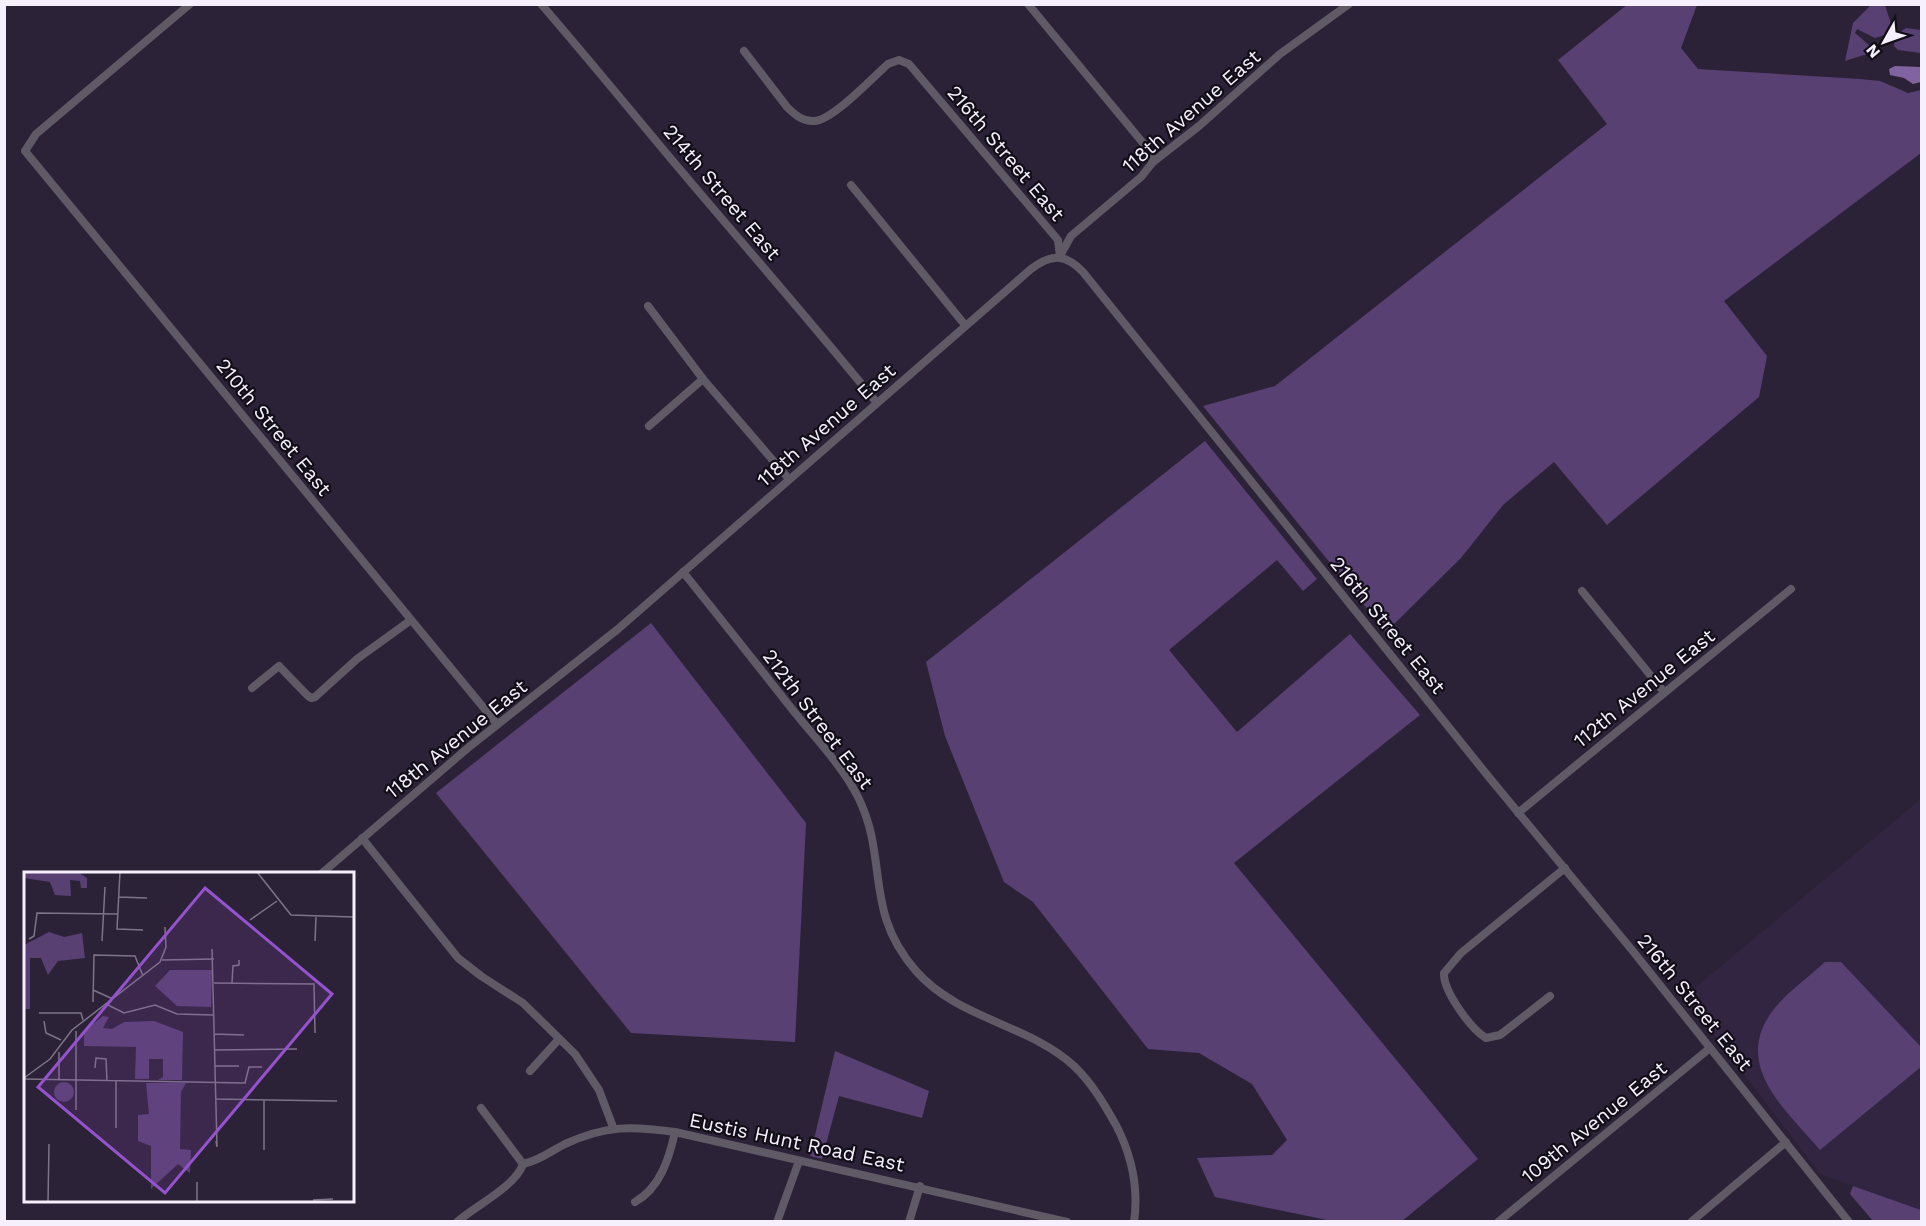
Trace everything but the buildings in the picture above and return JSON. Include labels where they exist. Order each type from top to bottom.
[{"type":"street","name":"210th Street East","points":[[190,4],[36,134],[25,151],[498,724]]},
{"type":"street","name":"214th Street East","points":[[541,4],[755,258],[786,290],[877,403]]},
{"type":"street","points":[[1028,4],[1148,149],[1153,162]]},
{"type":"street","name":"118th Avenue East","points":[[322,872],[498,724],[618,629],[1043,260],[1060,257],[1071,236],[1141,177],[1153,162],[1199,126],[1280,54],[1349,4]]},
{"type":"street","name":"216th Street East","points":[[744,51],[794,115],[807,121],[823,119],[888,64],[899,60],[904,61],[917,70],[1058,240],[1060,257],[1069,260],[1083,272],[1849,1221]]},
{"type":"street","points":[[851,185],[965,326]]},
{"type":"street","points":[[648,306],[703,379],[789,479]]},
{"type":"street","points":[[649,426],[703,379]]},
{"type":"street","name":"212th Street East","points":[[683,572],[851,783],[870,826],[881,908],[888,929],[904,957],[942,995],[956,1005],[1047,1047],[1074,1066],[1096,1091],[1119,1132],[1133,1172],[1136,1190],[1134,1221]]},
{"type":"street","name":"112th Avenue East","points":[[1518,813],[1791,589]]},
{"type":"street","points":[[1582,591],[1664,692]]},
{"type":"street","points":[[252,688],[279,666],[307,695],[311,698],[315,697],[357,658],[411,620]]},
{"type":"street","points":[[362,838],[458,958],[523,1003],[559,1039],[592,1078],[605,1102],[613,1127]]},
{"type":"street","points":[[1550,996],[1500,1035],[1486,1038],[1471,1025],[1461,1011],[1445,983],[1444,973],[1461,953],[1565,868]]},
{"type":"street","points":[[530,1071],[559,1039]]},
{"type":"street","name":"109th Avenue East","points":[[1498,1221],[1710,1048]]},
{"type":"street","points":[[456,1221],[511,1181],[520,1173],[523,1164],[481,1108]]},
{"type":"street","name":"Eustis Hunt Road East","points":[[523,1164],[538,1160],[583,1136],[613,1127],[638,1127],[675,1132],[1067,1221]]},
{"type":"street","points":[[635,1202],[650,1191],[662,1172],[675,1132]]},
{"type":"street","points":[[1691,1221],[1786,1142]]},
{"type":"street","points":[[777,1221],[799,1161]]},
{"type":"street","points":[[909,1221],[920,1186]]},
{"type":"shaded area","points":[[1628,4],[1697,5],[1681,48],[1698,69],[1860,79],[1880,81],[1908,93],[1921,90],[1921,153],[1724,301],[1767,356],[1759,397],[1607,525],[1554,462],[1503,505],[1461,558],[1386,632],[1203,406],[1275,386],[1607,124],[1558,60]]},
{"type":"shaded area","points":[[1871,5],[1885,5],[1892,27],[1885,35],[1875,38],[1857,29],[1855,33],[1869,45],[1870,53],[1845,61],[1853,23]]},
{"type":"shaded area","points":[[1906,28],[1921,30],[1921,53],[1898,50],[1894,46],[1895,36]]},
{"type":"shaded area","points":[[1895,66],[1921,67],[1921,82],[1913,84],[1904,78],[1890,75],[1889,69]]},
{"type":"shaded area","points":[[1205,441],[1317,579],[1303,591],[1277,560],[1169,650],[1237,732],[1350,634],[1420,715],[1234,863],[1478,1159],[1402,1221],[1332,1221],[1215,1197],[1197,1158],[1272,1155],[1287,1140],[1252,1084],[1199,1053],[1148,1049],[1033,902],[1004,882],[945,736],[926,662]]},
{"type":"shaded area","points":[[651,623],[806,823],[795,1042],[631,1033],[436,793]]},
{"type":"shaded area","points":[[1921,799],[1921,1210],[1820,1174],[1685,996]]},
{"type":"shaded area","points":[[1825,962],[1841,962],[1921,1047],[1922,1066],[1820,1150],[1780,1104],[1769,1087],[1761,1070],[1758,1052],[1761,1033],[1776,1006]]},
{"type":"shaded area","points":[[835,1051],[929,1091],[922,1118],[839,1096],[822,1159],[810,1156]]},
{"type":"shaded area","points":[[1853,1186],[1921,1210],[1921,1221],[1873,1221],[1850,1194]]}]
